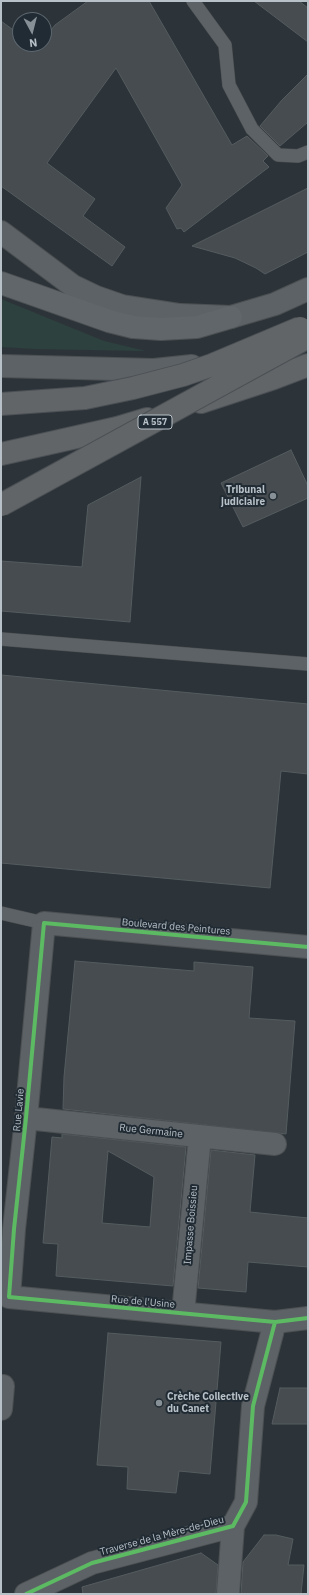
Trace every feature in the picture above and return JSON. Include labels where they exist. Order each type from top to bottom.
[{"type":"highway","points":[[1,404],[85,398],[145,385],[183,375],[212,365],[308,325]]},
{"type":"highway","name":"A 557","points":[[1,505],[308,337]]},
{"type":"highway","points":[[1,454],[117,428],[274,378],[308,365]]},
{"type":"main road","points":[[1,283],[109,321],[133,327],[161,329],[197,327],[231,317]]},
{"type":"street","points":[[1,232],[73,286],[96,297],[122,306],[186,315],[231,317],[274,304],[308,289]]},
{"type":"street","points":[[1,366],[154,370],[233,363],[308,348]]},
{"type":"street","name":"Boulevard des Peintures","points":[[44,923],[308,947]]},
{"type":"street","name":"Rue Lavie","points":[[9,1297],[8,1228],[26,1118],[44,923]]},
{"type":"street","name":"Rue Germaine","points":[[26,1118],[275,1144]]},
{"type":"street","name":"Impasse Boissieu","points":[[183,1313],[200,1136]]},
{"type":"street","name":"Rue de l'Usine","points":[[9,1297],[276,1322]]},
{"type":"street","points":[[276,1322],[308,1318]]},
{"type":"street","name":"Traverse de la Mère-de-Dieu","points":[[26,1594],[92,1563],[233,1526],[246,1502],[253,1406],[276,1322]]},
{"type":"street","points":[[1,1409],[3,1386]]},
{"type":"street","points":[[228,1594],[233,1526]]},
{"type":"lane","points":[[193,1],[225,45],[229,85],[252,129],[278,155],[298,156],[308,152]]},
{"type":"lane","points":[[1,638],[308,664]]},
{"type":"lane","points":[[1,913],[44,923]]},
{"type":"green space","points":[[1,299],[104,341],[146,351],[1,347]]},
{"type":"building","points":[[88,1],[149,1],[232,145],[247,136],[268,156],[263,161],[269,167],[184,232],[181,228],[177,229],[166,208],[182,185],[116,68],[47,163],[95,199],[83,216],[125,247],[112,266],[1,186],[1,21],[12,29],[12,52],[52,52],[52,29]]},
{"type":"building","points":[[254,1],[299,1],[308,8],[308,42]]},
{"type":"building","points":[[308,74],[308,122],[280,146],[260,126],[282,100]]},
{"type":"building","points":[[308,188],[308,252],[265,274],[235,258],[192,246]]},
{"type":"building","points":[[291,450],[308,486],[308,498],[243,527],[221,483]]},
{"type":"building","points":[[141,477],[130,622],[1,611],[1,561],[82,567],[88,505]]},
{"type":"building","points":[[1,675],[308,704],[308,774],[281,771],[270,888],[1,863]]},
{"type":"building","points":[[75,961],[194,971],[194,962],[253,967],[249,1018],[295,1021],[286,1134],[63,1109],[64,1077]]},
{"type":"building","points":[[62,1134],[186,1147],[173,1286],[56,1276],[58,1244],[43,1243],[52,1137],[62,1138]],"holes":[[[108,1151],[154,1177],[150,1227],[102,1223]]]},
{"type":"building","points":[[211,1150],[255,1155],[250,1212],[308,1218],[308,1267],[248,1262],[246,1292],[198,1288]]},
{"type":"building","name":"Crèche Collective du Canet","points":[[108,1333],[221,1342],[210,1474],[179,1471],[176,1493],[127,1489],[128,1467],[97,1465]]},
{"type":"building","points":[[280,1388],[308,1388],[308,1424],[272,1424]]},
{"type":"building","points":[[264,1535],[276,1535],[293,1539],[288,1565],[304,1565],[301,1594],[241,1594],[243,1562]]},
{"type":"building","points":[[201,1553],[218,1565],[216,1594],[83,1594],[82,1587]]},
{"type":"cycle path","points":[[275,1322],[9,1297],[14,1229],[44,923],[308,947]]},
{"type":"cycle path","points":[[26,1594],[92,1563],[233,1526],[246,1502],[253,1406],[275,1322],[308,1318]]},
{"type":"place","name":"Tribunal judiciaire","points":[[273,496]]},
{"type":"place","name":"Crèche Collective du Canet","points":[[159,1403]]}]
